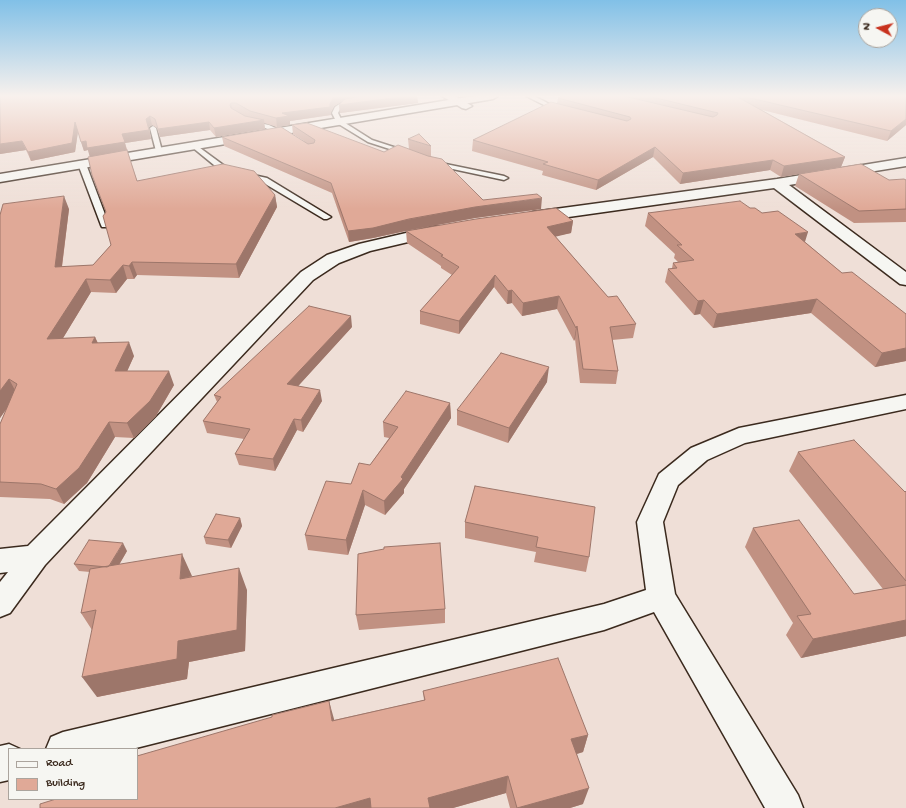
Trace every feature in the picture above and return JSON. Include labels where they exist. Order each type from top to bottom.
[{"type":"street","points":[[0,178],[264,134]]},
{"type":"street","points":[[515,219],[777,183],[906,162]]},
{"type":"street","points":[[777,183],[906,280]]},
{"type":"street","points":[[0,604],[35,557],[307,276],[333,259],[365,247],[410,236],[454,228]]},
{"type":"street","points":[[785,808],[661,597],[650,522],[668,480],[699,454],[738,436],[906,402]]},
{"type":"street","points":[[0,561],[35,557]]},
{"type":"street","points":[[67,748],[604,617],[661,597]]},
{"type":"lane","points":[[154,134],[158,151]]},
{"type":"lane","points":[[285,134],[294,140]]},
{"type":"lane","points":[[358,134],[370,141],[417,157]]},
{"type":"lane","points":[[194,146],[228,172],[264,180],[327,217]]},
{"type":"lane","points":[[425,160],[504,178]]},
{"type":"lane","points":[[82,164],[105,225]]},
{"type":"building","points":[[0,134],[73,134],[72,143],[28,152],[22,141],[0,144]]},
{"type":"building","points":[[79,134],[124,134],[122,134],[125,142],[87,148],[86,141],[81,142]]},
{"type":"building","points":[[241,134],[292,134],[308,144],[314,143],[315,140],[305,134],[335,134],[384,152],[398,145],[428,156],[442,159],[483,200],[537,194],[542,198],[475,207],[409,219],[373,228],[348,231],[331,183],[222,137]]},
{"type":"building","points":[[419,134],[431,146],[408,139]]},
{"type":"building","points":[[486,134],[803,134],[845,157],[784,166],[773,160],[683,173],[655,147],[598,180],[543,164],[548,162],[473,140]]},
{"type":"building","points":[[127,150],[137,181],[223,164],[254,171],[275,195],[236,264],[132,262],[129,266],[123,265],[110,280],[86,279],[47,339],[95,337],[92,343],[129,342],[115,371],[169,371],[150,401],[127,423],[109,422],[79,468],[56,489],[41,484],[0,482],[0,424],[17,384],[9,379],[0,391],[0,215],[3,204],[64,196],[55,267],[93,265],[111,245],[103,216],[106,212],[92,175],[88,157]]},
{"type":"building","points":[[861,164],[889,180],[906,180],[906,209],[859,211],[799,174]]},
{"type":"building","points":[[740,201],[750,208],[755,208],[762,213],[778,211],[808,232],[795,234],[842,273],[852,272],[906,314],[906,348],[882,353],[817,299],[717,314],[704,300],[698,301],[668,269],[677,268],[673,263],[694,260],[677,245],[682,245],[648,213]]},
{"type":"building","points":[[556,208],[573,221],[547,227],[608,297],[617,296],[636,324],[610,327],[618,371],[583,369],[577,326],[576,328],[559,296],[523,303],[512,290],[508,291],[495,275],[459,321],[420,311],[459,267],[406,231],[476,219]]},
{"type":"building","points":[[309,306],[351,316],[287,384],[320,390],[301,420],[294,419],[273,459],[235,454],[250,429],[203,421],[221,397],[214,395]]},
{"type":"building","points":[[501,353],[549,367],[509,428],[457,410]]},
{"type":"building","points":[[406,391],[450,403],[401,477],[403,479],[384,501],[363,490],[346,540],[305,535],[326,481],[351,484],[359,463],[370,465],[398,427],[383,422]]},
{"type":"building","points":[[854,440],[905,492],[906,491],[906,581],[798,452]]},
{"type":"building","points":[[475,486],[595,507],[589,557],[536,547],[538,537],[465,522]]},
{"type":"building","points":[[216,514],[240,518],[228,540],[204,537]]},
{"type":"building","points":[[799,520],[854,594],[906,585],[906,620],[813,639],[797,616],[811,614],[753,528]]},
{"type":"building","points":[[89,540],[123,543],[107,567],[74,564]]},
{"type":"building","points":[[440,543],[445,609],[356,615],[358,554],[384,549],[384,547]]},
{"type":"building","points":[[182,554],[180,579],[239,568],[237,630],[178,641],[177,659],[82,677],[96,610],[81,613],[90,569]]},
{"type":"building","points":[[558,658],[588,735],[571,739],[589,788],[517,808],[508,776],[428,798],[430,808],[371,808],[370,798],[335,808],[40,808],[40,804],[53,800],[138,800],[138,756],[272,717],[272,715],[329,701],[332,721],[425,700],[423,691]]}]
